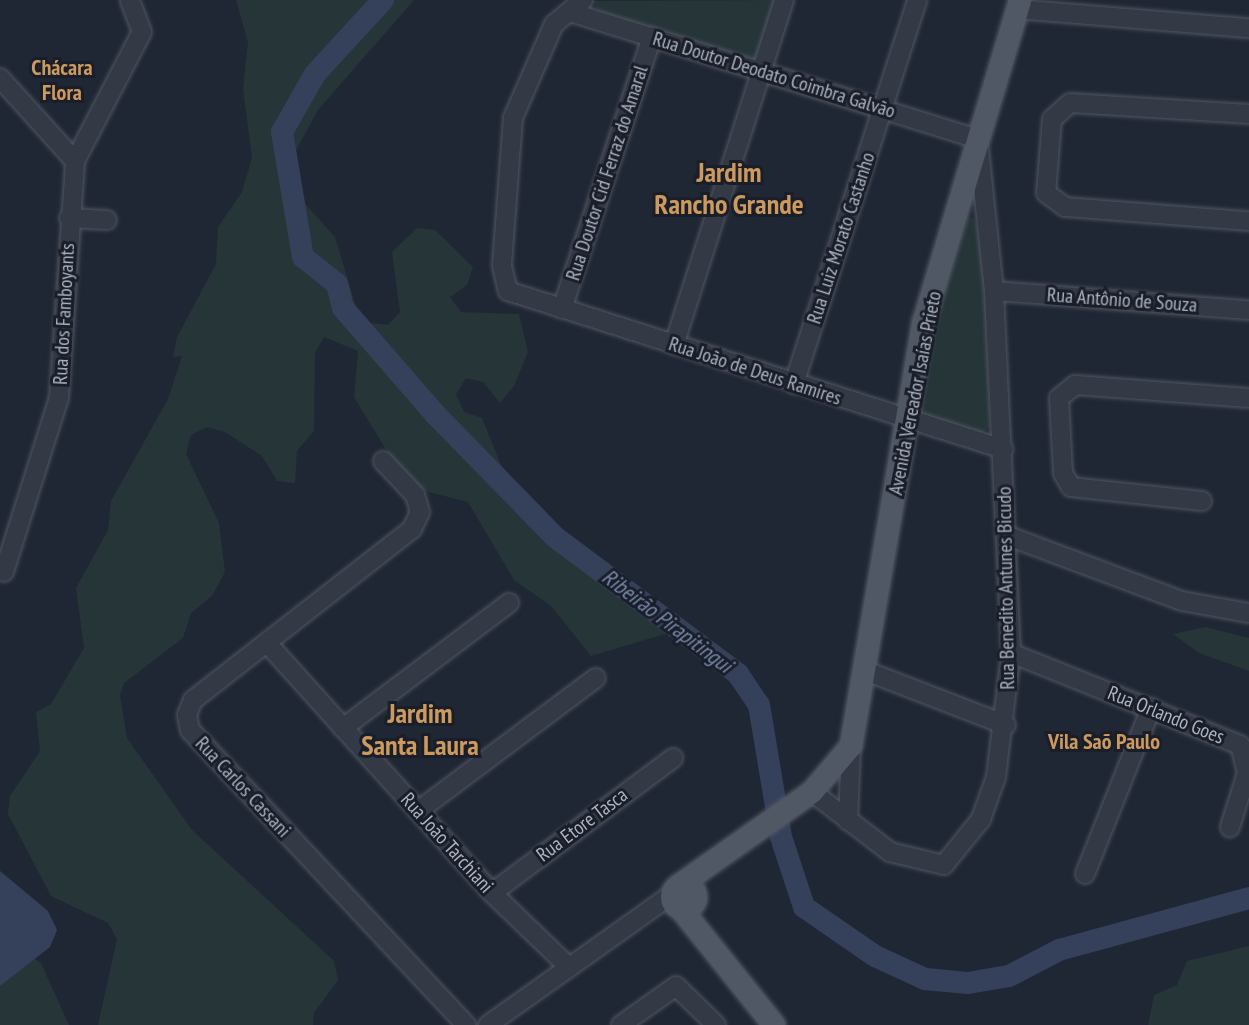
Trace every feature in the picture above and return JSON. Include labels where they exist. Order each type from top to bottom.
[{"type":"main road","name":"Avenida Vereador Isaías Prieto","points":[[682,900],[742,846],[808,796],[851,746],[924,321],[1018,4]]},
{"type":"main road","points":[[682,900],[715,949],[774,1025]]},
{"type":"street","points":[[0,78],[75,161],[142,32],[130,0]]},
{"type":"street","points":[[674,345],[784,0]]},
{"type":"street","name":"Rua Luiz Morato Castanho","points":[[794,384],[917,0]]},
{"type":"street","points":[[1018,4],[1249,28]]},
{"type":"street","name":"Rua Doutor Deodato Coimbra Galvão","points":[[576,6],[652,37],[978,139]]},
{"type":"street","name":"Rua João de Deus Ramires","points":[[576,6],[554,24],[513,118],[502,266],[508,291],[1003,449]]},
{"type":"street","name":"Rua Doutor Cid Ferraz do Amaral","points":[[562,309],[652,37]]},
{"type":"street","points":[[1249,114],[1070,103],[1052,119],[1046,193],[1065,207],[1249,221]]},
{"type":"street","name":"Rua Benedito Antunes Bicudo","points":[[808,796],[911,863],[944,865],[981,819],[1006,725],[1011,653],[1008,536],[994,291],[978,139]]},
{"type":"street","name":"Rua dos Famboyants","points":[[4,572],[59,398],[75,161]]},
{"type":"street","points":[[69,218],[107,220]]},
{"type":"street","name":"Rua Antônio de Souza","points":[[994,291],[1249,310]]},
{"type":"street","points":[[1202,501],[1071,487],[1063,473],[1059,398],[1075,385],[1249,398]]},
{"type":"street","name":"Rua Carlos Cassani","points":[[383,461],[415,495],[420,512],[412,529],[193,700],[190,730],[466,1025]]},
{"type":"street","points":[[1008,536],[1182,601],[1249,613]]},
{"type":"street","points":[[343,728],[509,603]]},
{"type":"street","name":"Rua João Tarchiani","points":[[267,643],[492,893],[569,967]]},
{"type":"street","name":"Rua Orlando Goes","points":[[1011,653],[1240,745],[1247,773],[1230,827]]},
{"type":"street","points":[[866,671],[1006,725]]},
{"type":"street","points":[[418,811],[596,678]]},
{"type":"street","points":[[1085,874],[1151,708]]},
{"type":"street","name":"Avenida Vereador Isaías Prieto","points":[[848,821],[851,746]]},
{"type":"street","name":"Rua Etore Tasca","points":[[492,893],[673,758]]},
{"type":"street","points":[[488,1025],[644,915],[682,900]]},
{"type":"street","points":[[621,1025],[658,995],[682,988],[716,1025]]},
{"type":"shaded area","points":[[236,0],[414,0],[318,110],[292,158],[299,197],[335,237],[357,310],[370,323],[388,325],[400,312],[392,252],[417,228],[435,230],[473,267],[467,285],[450,297],[461,312],[519,314],[528,352],[514,386],[500,403],[483,382],[466,378],[456,394],[464,412],[482,418],[512,492],[550,531],[668,620],[668,633],[591,656],[551,606],[514,580],[468,502],[390,482],[387,451],[354,397],[358,351],[324,337],[315,353],[314,431],[297,451],[295,483],[277,481],[262,456],[225,432],[207,427],[191,435],[186,454],[219,523],[225,572],[212,596],[191,613],[183,638],[124,683],[120,695],[127,738],[192,830],[334,961],[338,980],[314,1013],[313,1025],[98,1025],[117,939],[108,923],[51,896],[8,814],[10,796],[40,751],[36,712],[51,704],[84,648],[76,588],[108,530],[111,501],[168,399],[182,356],[173,357],[177,337],[216,264],[218,227],[242,192],[252,158],[243,89],[248,42]]},
{"type":"shaded area","points":[[778,0],[759,59],[750,60],[600,15],[593,1]]},
{"type":"shaded area","points":[[974,217],[983,252],[990,427],[977,436],[924,419],[920,411],[937,309],[967,219]]},
{"type":"shaded area","points":[[1206,627],[1249,638],[1249,671],[1199,653],[1173,634]]},
{"type":"shaded area","points":[[1249,946],[1249,1025],[1148,1025],[1154,995],[1177,985],[1187,961]]},
{"type":"shaded area","points":[[33,957],[41,963],[69,1025],[0,1025],[0,985]]},
{"type":"water","points":[[0,871],[48,911],[57,930],[50,947],[0,986]]},
{"type":"waterway","name":"Ribeirão Pirapitingui","points":[[383,0],[315,74],[282,132],[303,257],[337,284],[343,308],[435,414],[555,537],[738,674],[759,705],[781,837],[804,907],[875,956],[925,979],[968,983],[1009,976],[1059,950],[1249,898]]},
{"type":"district","name":"Chácara Flora","points":[[62,80]]},
{"type":"district","name":"Jardim Rancho Grande","points":[[729,188]]},
{"type":"district","name":"Jardim Santa Laura","points":[[420,729]]},
{"type":"district","name":"Vila Saõ Paulo","points":[[1104,742]]}]
